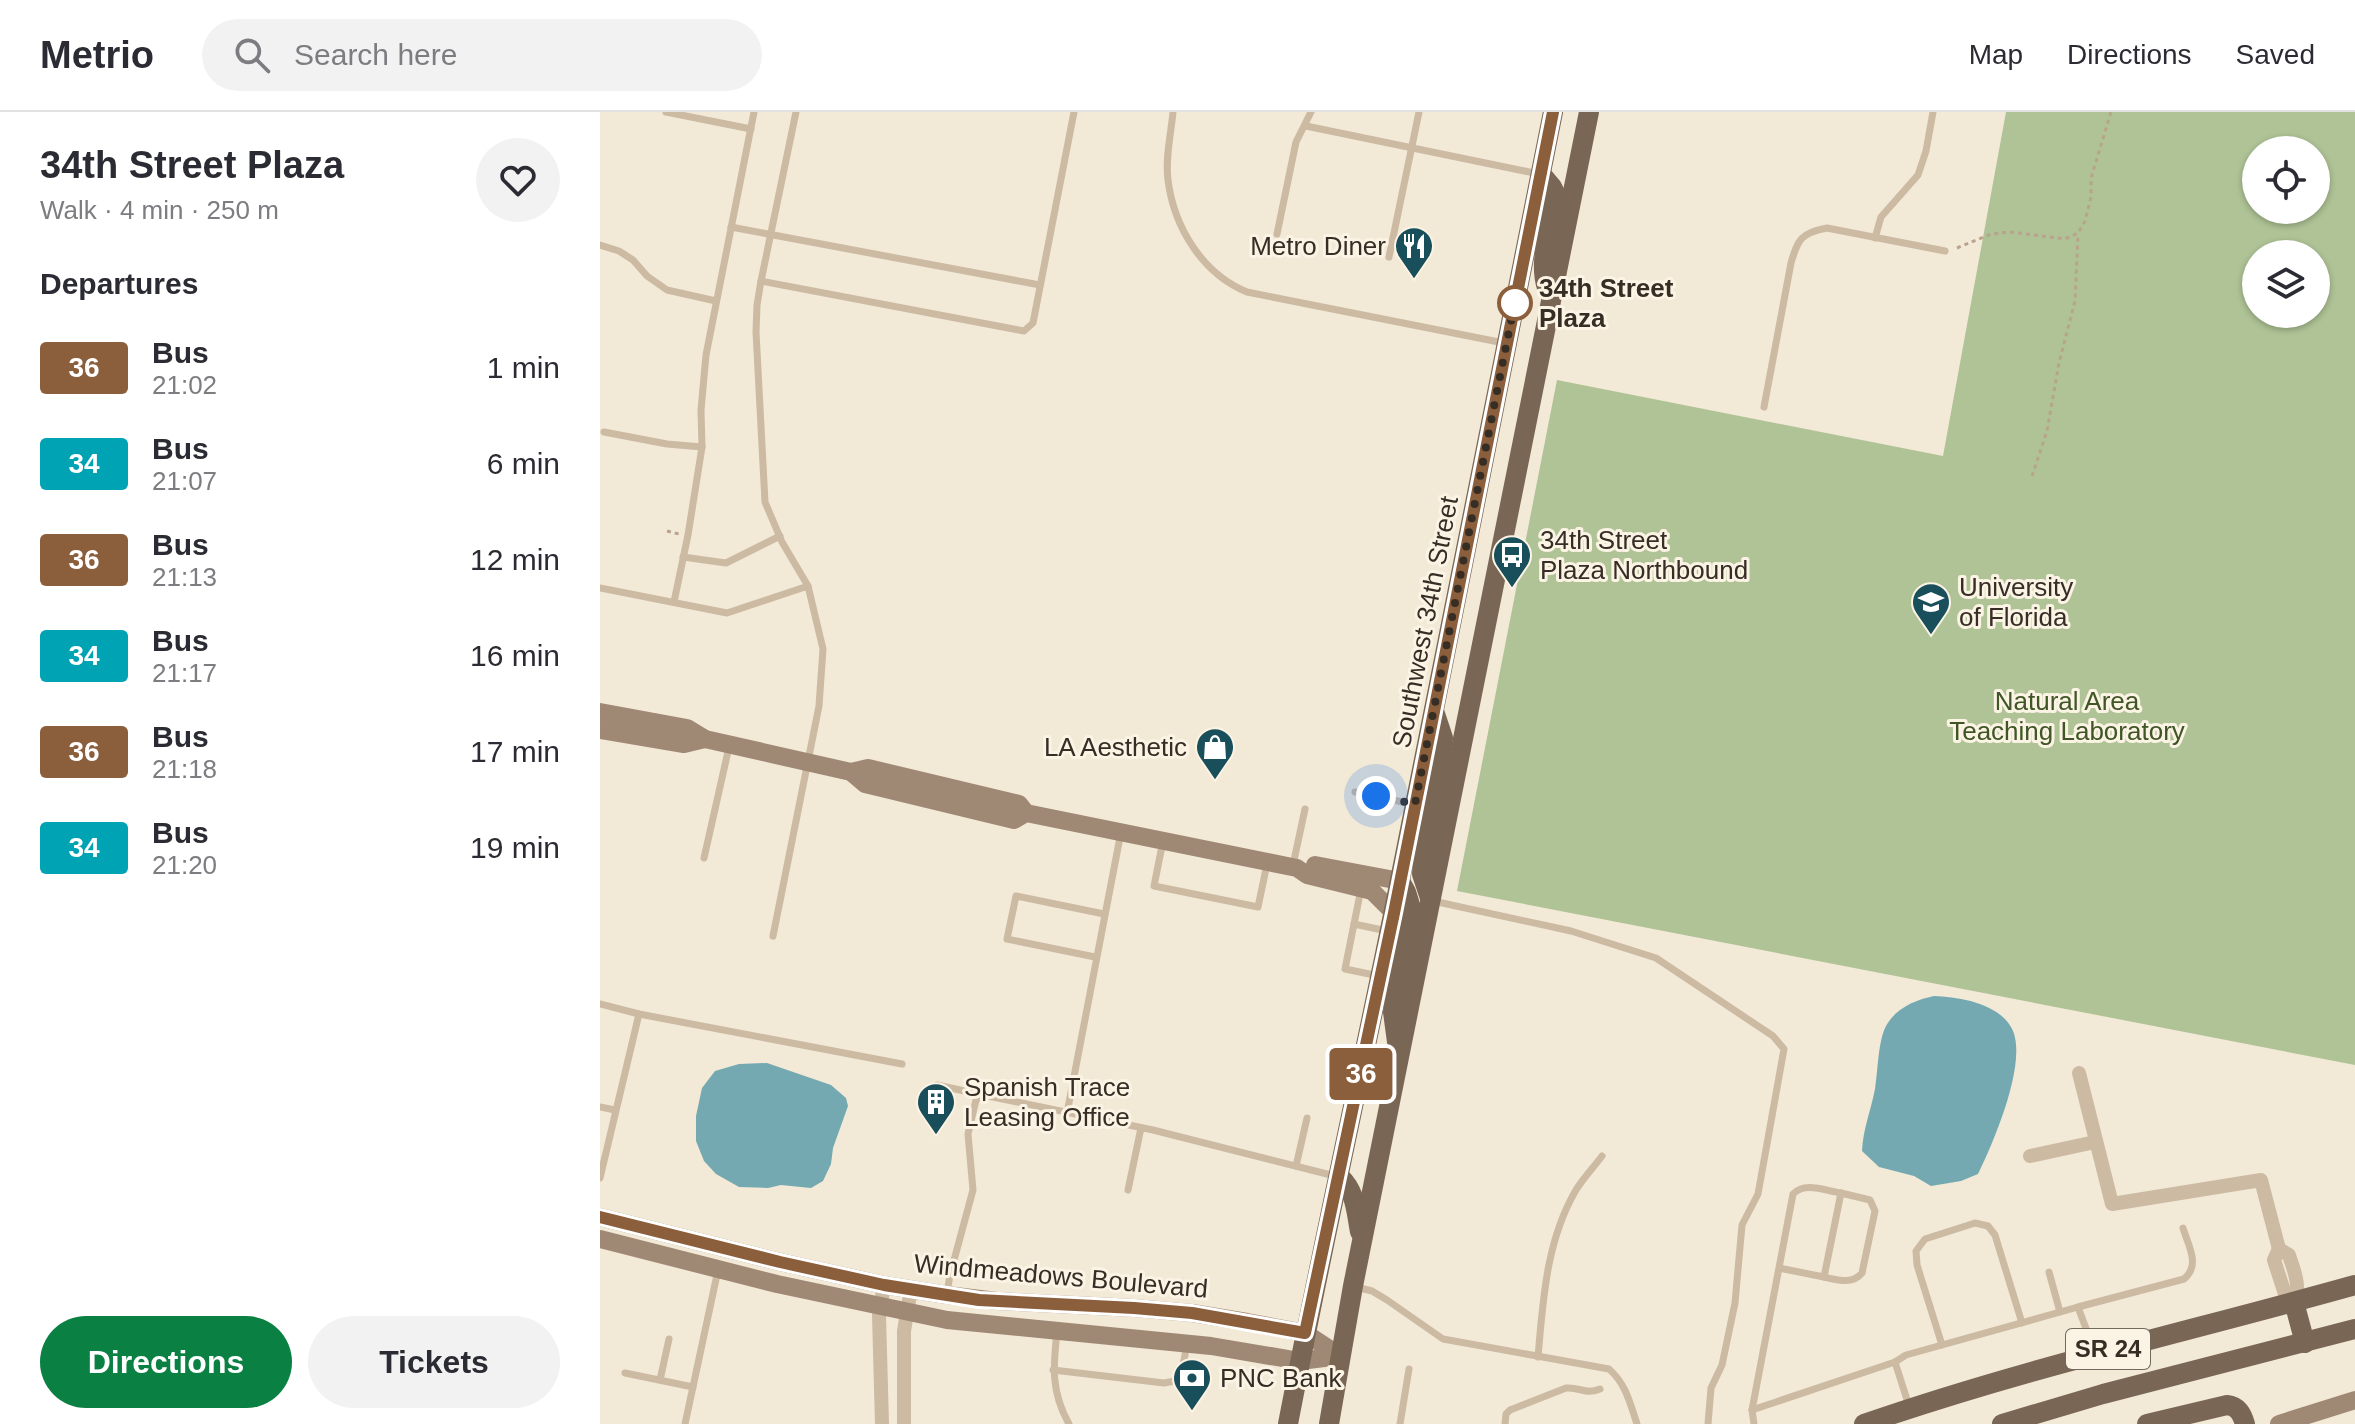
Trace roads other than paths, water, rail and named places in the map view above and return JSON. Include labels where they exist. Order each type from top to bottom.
[{"type":"main road","name":"Southwest 34th Street","points":[[1288,1424],[1392,922],[1553,112]]},
{"type":"main road","points":[[1329,1424],[1353,1286],[1589,112]]},
{"type":"main road","points":[[1541,174],[1555,193],[1543,277],[1551,300]]},
{"type":"main road","points":[[1431,900],[1422,874],[1423,854],[1443,738],[1434,711]]},
{"type":"main road","points":[[1399,1057],[1393,1012],[1411,908],[1400,881]]},
{"type":"main road","points":[[1340,1177],[1349,1185],[1354,1197],[1362,1244]]},
{"type":"main road","name":"SR 24","points":[[1864,1424],[1905,1414],[2095,1352],[2355,1285]]},
{"type":"main road","points":[[2294,1302],[2305,1343]]},
{"type":"main road","name":"SR 24","points":[[2002,1424],[2103,1394],[2355,1329]]},
{"type":"main road","points":[[2147,1424],[2227,1405],[2237,1408],[2245,1424]]},
{"type":"street","points":[[601,728],[687,728],[705,739],[851,772],[865,784],[1014,820],[1026,813],[1295,867],[1307,875],[1372,891],[1392,922]]},
{"type":"street","points":[[1295,867],[1308,863],[1400,881]]},
{"type":"street","points":[[2079,1073],[2112,1204],[2261,1180],[2279,1249],[2274,1260],[2285,1294],[2294,1302]]},
{"type":"street","points":[[2030,1156],[2095,1142]]},
{"type":"street","name":"Windmeadows Boulevard","points":[[600,1217],[884,1285],[979,1300],[1192,1313],[1305,1333],[1340,1356]]},
{"type":"street","name":"Windmeadows Boulevard","points":[[600,1239],[880,1307],[947,1320],[1187,1343],[1300,1361],[1340,1356]]},
{"type":"street","points":[[718,1268],[723,1247]]},
{"type":"street","points":[[882,1424],[880,1307],[884,1285]]},
{"type":"street","points":[[904,1424],[904,1331],[911,1289]]},
{"type":"street","points":[[1058,1330],[1061,1305]]},
{"type":"street","points":[[2279,1424],[2297,1421],[2355,1400]]},
{"type":"lane","points":[[666,112],[751,129]]},
{"type":"lane","points":[[674,602],[702,447],[701,410],[706,355],[754,112]]},
{"type":"lane","points":[[773,936],[819,706],[823,649],[808,586],[765,502],[756,332],[761,281],[796,112]]},
{"type":"lane","points":[[761,281],[1024,331],[1033,323],[1074,112]]},
{"type":"lane","points":[[1173,112],[1168,180],[1175,208],[1201,260],[1229,284],[1247,292],[1506,343]]},
{"type":"lane","points":[[1277,234],[1296,142],[1311,112]]},
{"type":"lane","points":[[1389,257],[1419,112]]},
{"type":"lane","points":[[1875,238],[1881,217],[1918,175],[1933,112]]},
{"type":"lane","points":[[1306,126],[1541,174]]},
{"type":"lane","points":[[731,227],[1040,285]]},
{"type":"lane","points":[[1764,407],[1797,242],[1810,231],[1827,228],[1945,251]]},
{"type":"lane","points":[[600,245],[619,251],[633,260],[647,276],[667,290],[716,301]]},
{"type":"lane","points":[[604,432],[702,447]]},
{"type":"lane","points":[[683,557],[726,563],[780,536]]},
{"type":"lane","points":[[600,588],[727,613],[808,586]]},
{"type":"lane","points":[[704,858],[730,744]]},
{"type":"lane","points":[[1355,792],[1415,804]]},
{"type":"lane","points":[[1295,867],[1305,809]]},
{"type":"lane","points":[[1067,1113],[1121,832]]},
{"type":"lane","points":[[1163,841],[1154,886],[1258,907],[1267,862]]},
{"type":"lane","points":[[1361,887],[1345,969],[1381,976]]},
{"type":"lane","points":[[1095,957],[1007,939],[1016,896],[1104,914]]},
{"type":"lane","points":[[1431,900],[1571,931],[1656,958],[1773,1036],[1784,1049],[1758,1194],[1742,1225],[1735,1303],[1722,1365],[1711,1388],[1708,1424]]},
{"type":"lane","points":[[1354,924],[1392,922]]},
{"type":"lane","points":[[600,1004],[902,1064]]},
{"type":"lane","points":[[600,1178],[639,1014]]},
{"type":"lane","points":[[937,1085],[1141,1128],[1340,1177]]},
{"type":"lane","points":[[947,1295],[973,1190],[968,1134],[976,1100],[983,1095]]},
{"type":"lane","points":[[600,1107],[615,1110]]},
{"type":"lane","points":[[1296,1166],[1307,1118]]},
{"type":"lane","points":[[1128,1190],[1141,1128]]},
{"type":"lane","points":[[1538,1357],[1545,1282],[1562,1220],[1576,1190],[1602,1156]]},
{"type":"lane","points":[[1754,1424],[1752,1410],[1793,1194],[1805,1187],[1870,1200],[1875,1211],[1859,1277],[1846,1281],[1779,1268]]},
{"type":"lane","points":[[1824,1277],[1841,1193]]},
{"type":"lane","points":[[1942,1345],[1917,1265],[1916,1251],[1925,1239],[1975,1223],[1988,1226],[1995,1235],[2022,1323]]},
{"type":"lane","points":[[1752,1410],[1895,1362],[1906,1355],[2184,1279],[2193,1265],[2183,1228]]},
{"type":"lane","points":[[685,1424],[718,1268]]},
{"type":"lane","points":[[2049,1272],[2060,1312]]},
{"type":"lane","points":[[1353,1286],[1372,1291],[1443,1339],[1609,1369],[1626,1391],[1637,1424]]},
{"type":"lane","points":[[2078,1307],[2095,1352]]},
{"type":"lane","points":[[1058,1330],[1054,1381],[1062,1413],[1069,1424]]},
{"type":"lane","points":[[660,1380],[669,1339]]},
{"type":"lane","points":[[1053,1370],[1164,1383],[1175,1381],[1182,1371],[1187,1343]]},
{"type":"lane","points":[[1895,1362],[1905,1414]]},
{"type":"lane","points":[[1400,1424],[1409,1369]]},
{"type":"lane","points":[[625,1373],[693,1387]]},
{"type":"lane","points":[[1505,1424],[1506,1414],[1510,1410],[1566,1388],[1584,1392],[1600,1389]]},
{"type":"water","points":[[1934,996],[1966,1000],[1997,1012],[2011,1027],[2016,1041],[2016,1059],[2007,1101],[1978,1174],[1961,1181],[1931,1186],[1914,1176],[1879,1167],[1862,1151],[1886,1026],[1895,1014],[1907,1006]]},
{"type":"water","points":[[767,1063],[831,1085],[846,1098],[848,1106],[833,1148],[831,1164],[823,1181],[811,1188],[781,1185],[739,1187],[716,1174],[704,1161],[696,1141],[696,1116],[702,1088],[715,1071],[739,1064]]},
{"type":"place","name":"Metro Diner","points":[[1414,280]]},
{"type":"place","name":"34th Street Plaza","points":[[1515,303]]},
{"type":"place","name":"34th Street Plaza Northbound","points":[[1512,589]]},
{"type":"place","name":"University of Florida","points":[[1931,636]]},
{"type":"place","name":"LA Aesthetic","points":[[1215,781]]},
{"type":"place","name":"Spanish Trace Leasing Office","points":[[936,1136]]},
{"type":"place","name":"PNC Bank","points":[[1192,1412]]},
{"type":"park label","name":"Natural Area Teaching Laboratory","points":[[2067,716]]}]
